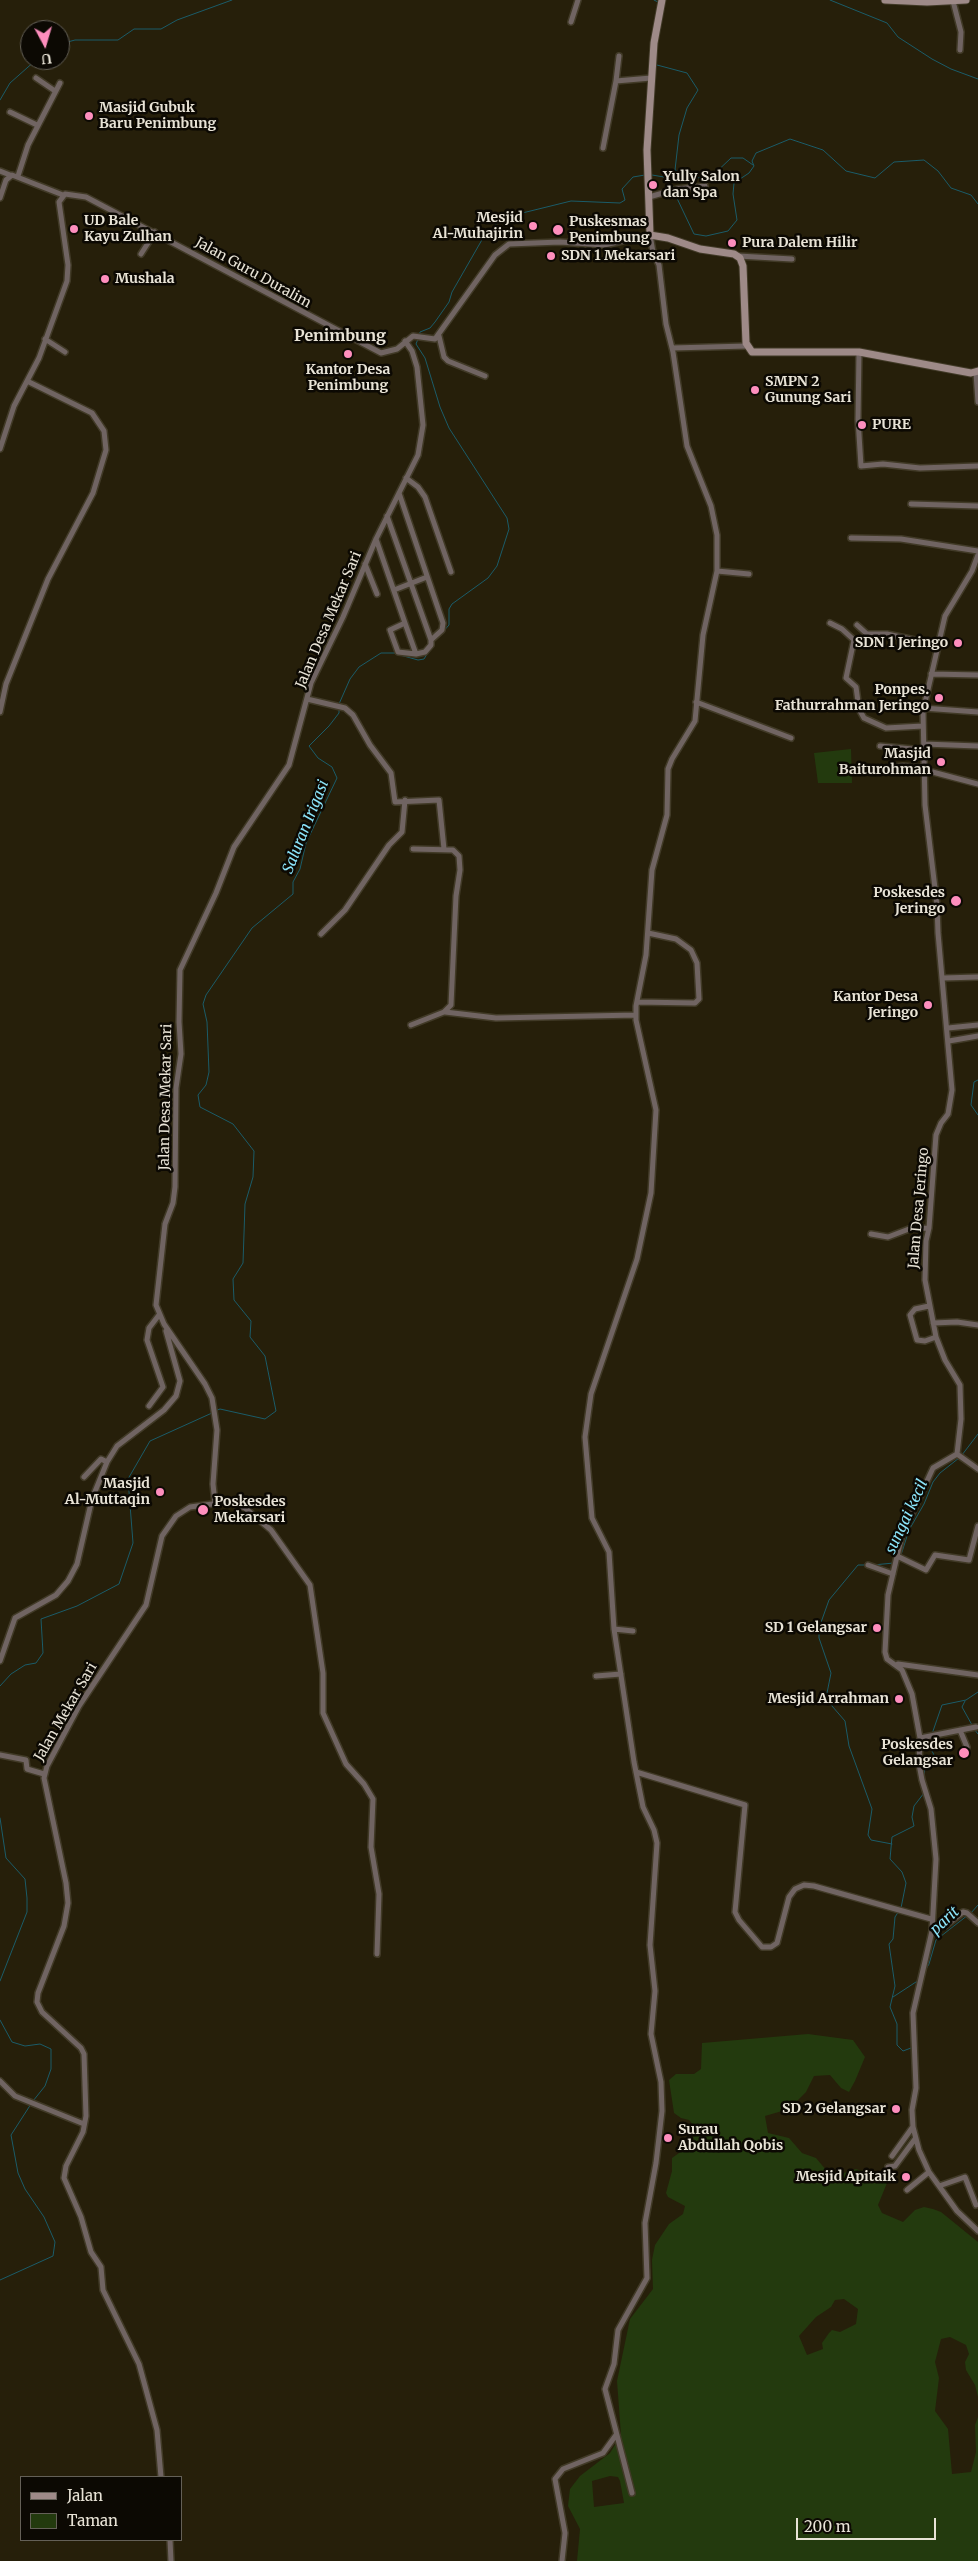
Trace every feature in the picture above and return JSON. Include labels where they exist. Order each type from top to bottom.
[{"type":"street","points":[[571,22],[578,0]]},
{"type":"street","points":[[885,0],[966,0]]},
{"type":"street","points":[[632,2492],[606,2397],[606,2386],[614,2364],[618,2330],[647,2281],[645,2223],[656,2163],[662,2111],[661,2082],[651,2034],[655,1991],[650,1945],[657,1843],[654,1830],[643,1807],[636,1772],[614,1629],[608,1552],[592,1518],[585,1437],[592,1394],[640,1246],[652,1186],[656,1110],[636,1015],[637,1002],[645,965],[651,874],[667,815],[668,769],[672,759],[695,722],[704,626],[717,571],[715,523],[707,493],[687,446],[672,348],[666,324],[661,270],[654,255],[650,232],[646,167],[651,78],[660,1]]},
{"type":"street","points":[[953,1],[961,32],[960,50]]},
{"type":"street","points":[[603,148],[619,56]]},
{"type":"street","points":[[36,78],[55,91]]},
{"type":"street","points":[[616,81],[651,78]]},
{"type":"street","points":[[18,176],[37,125],[60,83]]},
{"type":"street","points":[[10,112],[37,125]]},
{"type":"street","name":"Jalan Guru Duralim","points":[[0,171],[18,176],[63,195],[75,194],[86,197],[155,232],[375,352],[388,353],[401,346],[412,336],[432,339],[438,336]]},
{"type":"street","points":[[0,198],[5,181],[10,175]]},
{"type":"street","points":[[649,197],[677,189],[705,186]]},
{"type":"street","points":[[0,449],[14,406],[39,358],[68,274],[60,202],[63,195]]},
{"type":"street","points":[[142,254],[155,232]]},
{"type":"street","points":[[485,376],[448,361],[444,356],[438,336],[482,272],[501,248],[507,244],[542,242],[604,245],[650,232],[700,249],[737,256],[792,259]]},
{"type":"street","points":[[737,256],[743,264],[747,346],[750,351],[757,354],[859,352],[977,372],[978,402]]},
{"type":"street","points":[[45,340],[64,352]]},
{"type":"street","name":"Jalan Desa Mekar Sari","points":[[215,1503],[213,1484],[217,1438],[213,1405],[205,1384],[164,1324],[156,1303],[165,1224],[173,1203],[175,1187],[176,1088],[181,1054],[179,1015],[180,970],[216,893],[234,847],[289,765],[311,683],[343,618],[376,539],[420,447],[423,425],[414,356],[405,342]]},
{"type":"street","points":[[672,348],[747,346]]},
{"type":"street","points":[[859,352],[858,420],[861,466],[883,464],[920,468],[978,466]]},
{"type":"street","points":[[0,712],[6,684],[48,579],[93,493],[106,450],[104,431],[92,413],[27,381]]},
{"type":"street","points":[[406,478],[418,487],[424,497],[451,572]]},
{"type":"street","points":[[398,492],[443,627],[431,640],[428,651],[416,654],[398,652],[390,633],[391,629],[405,623]]},
{"type":"street","points":[[911,504],[978,506]]},
{"type":"street","points":[[387,516],[431,640]]},
{"type":"street","points":[[851,538],[913,541],[978,551]]},
{"type":"street","points":[[376,539],[416,654]]},
{"type":"street","name":"Jalan Desa Jeringo","points":[[962,1458],[960,1388],[945,1360],[936,1337],[924,1272],[936,1135],[941,1123],[948,1114],[952,1097],[937,905],[925,805],[923,708],[947,610],[977,564],[978,555]]},
{"type":"street","points":[[365,564],[377,594]]},
{"type":"street","points":[[717,571],[749,574]]},
{"type":"street","points":[[394,590],[427,577]]},
{"type":"street","points":[[830,623],[842,629],[854,640],[846,678],[856,688],[859,709],[864,718],[886,728],[923,726]]},
{"type":"street","points":[[857,625],[867,634],[888,634],[938,644]]},
{"type":"street","points":[[931,674],[978,675]]},
{"type":"street","points":[[307,699],[345,708],[353,716],[370,745],[391,774],[394,800],[399,803],[405,800],[439,800],[444,849]]},
{"type":"street","points":[[696,702],[791,738]]},
{"type":"street","points":[[923,708],[978,712]]},
{"type":"street","points":[[880,746],[978,746]]},
{"type":"street","points":[[889,768],[903,766],[925,769],[978,784]]},
{"type":"street","points":[[320,934],[345,910],[389,845],[402,832],[405,800]]},
{"type":"street","points":[[410,1025],[444,1012],[450,1007],[452,1001],[456,896],[460,870],[458,853],[453,850],[414,849]]},
{"type":"street","points":[[637,1002],[695,1002],[698,999],[697,963],[691,950],[679,941],[648,933]]},
{"type":"street","points":[[943,978],[978,977]]},
{"type":"street","points":[[444,1012],[496,1018],[636,1015]]},
{"type":"street","points":[[948,1028],[978,1025]]},
{"type":"street","points":[[949,1041],[978,1036]]},
{"type":"street","points":[[871,1234],[888,1237],[909,1229],[929,1228]]},
{"type":"street","points":[[929,1306],[915,1309],[910,1315],[917,1340],[925,1341],[936,1337]]},
{"type":"street","points":[[149,1406],[163,1387],[147,1340],[149,1328],[160,1315]]},
{"type":"street","points":[[933,1323],[957,1322],[978,1326]]},
{"type":"street","points":[[0,1660],[15,1618],[56,1595],[68,1581],[77,1564],[80,1541],[92,1499],[107,1462],[122,1440],[164,1410],[180,1388],[178,1370],[164,1324]]},
{"type":"street","points":[[978,1469],[962,1458],[938,1463],[933,1468],[906,1523],[899,1558],[892,1574],[886,1607],[885,1655],[889,1661],[898,1664],[978,1675]]},
{"type":"street","points":[[84,1477],[100,1460],[107,1462]]},
{"type":"street","name":"Jalan Mekar Sari","points":[[161,2476],[157,2430],[139,2364],[103,2290],[102,2269],[91,2252],[81,2217],[64,2178],[66,2166],[83,2132],[86,2116],[84,2054],[81,2048],[42,2012],[37,2002],[38,1993],[64,1926],[68,1904],[66,1884],[55,1839],[44,1774],[90,1689],[146,1604],[157,1551],[170,1523],[178,1514],[190,1507],[215,1503],[236,1503],[264,1521],[310,1585],[323,1673],[323,1713],[346,1764],[364,1784],[373,1799],[370,1842],[379,1894],[377,1954]]},
{"type":"street","points":[[899,1558],[926,1570],[935,1555],[969,1560],[978,1526]]},
{"type":"street","points":[[868,1565],[892,1574]]},
{"type":"street","points":[[614,1629],[633,1631]]},
{"type":"street","points":[[898,1664],[910,1686],[920,1738],[918,1753],[922,1780],[932,1809],[936,1859],[936,1884],[931,1919],[932,1929],[913,2018],[916,2088],[912,2110],[914,2134],[929,2172],[957,2212],[978,2231]]},
{"type":"street","points":[[596,1676],[621,1674]]},
{"type":"street","points":[[920,1738],[976,1727]]},
{"type":"street","points":[[960,1730],[967,1747]]},
{"type":"street","points":[[0,1754],[26,1760],[27,1769],[44,1774]]},
{"type":"street","points":[[636,1772],[745,1805],[735,1909],[739,1920],[762,1946],[770,1948],[777,1943],[789,1897],[801,1886],[814,1886],[931,1919]]},
{"type":"street","points":[[932,1929],[944,1926],[961,1912],[969,1914],[978,1923]]},
{"type":"street","points":[[0,2082],[8,2092],[25,2101],[84,2124]]},
{"type":"street","points":[[892,2156],[914,2134]]},
{"type":"street","points":[[888,2167],[895,2166],[914,2134]]},
{"type":"street","points":[[907,2190],[929,2172]]},
{"type":"street","points":[[940,2186],[965,2177],[976,2205]]},
{"type":"street","points":[[562,2561],[564,2533],[555,2479],[563,2469],[603,2453],[616,2434]]},
{"type":"street","points":[[170,2541],[171,2561]]},
{"type":"green space","points":[[851,749],[852,783],[818,783],[814,753]]},
{"type":"green space","points":[[808,2034],[853,2040],[865,2057],[849,2092],[841,2088],[830,2075],[814,2076],[806,2092],[789,2109],[765,2116],[768,2133],[789,2138],[802,2153],[816,2158],[832,2177],[856,2169],[878,2176],[887,2183],[878,2205],[882,2213],[903,2222],[915,2210],[924,2207],[933,2209],[941,2212],[978,2242],[978,2397],[975,2385],[966,2370],[965,2362],[969,2354],[966,2345],[950,2337],[941,2339],[935,2362],[939,2378],[935,2411],[948,2429],[952,2474],[971,2472],[976,2452],[975,2425],[978,2417],[978,2561],[577,2561],[580,2529],[568,2506],[570,2489],[580,2476],[610,2453],[621,2435],[617,2381],[630,2319],[653,2289],[652,2260],[655,2245],[669,2224],[683,2214],[685,2206],[668,2197],[666,2193],[672,2171],[672,2158],[693,2143],[694,2126],[689,2120],[681,2118],[674,2113],[669,2080],[676,2074],[694,2074],[701,2069],[702,2043]],"holes":[[[844,2299],[858,2309],[856,2324],[840,2332],[832,2330],[822,2343],[823,2349],[807,2355],[799,2336],[816,2317],[831,2307],[835,2300]],[[610,2476],[618,2477],[624,2503],[594,2507],[592,2481]]]},
{"type":"waterway","name":"Saluran Irigasi","points":[[70,41],[118,40],[134,29],[161,29],[177,20],[232,0]]},
{"type":"waterway","name":"Saluran Irigasi","points":[[654,0],[658,2]]},
{"type":"waterway","name":"Saluran Irigasi","points":[[830,0],[887,23],[898,37],[932,59],[951,69],[978,79]]},
{"type":"waterway","name":"Saluran Irigasi","points":[[657,65],[687,73],[698,90],[687,108],[679,135],[675,170],[692,178],[711,177],[731,158],[743,158],[753,165]]},
{"type":"waterway","name":"Saluran Irigasi","points":[[0,100],[10,83],[25,70]]},
{"type":"waterway","name":"Saluran Irigasi","points":[[674,192],[694,234],[706,236],[728,231],[737,220],[733,194],[734,183],[749,173],[754,166],[752,161],[756,153],[790,139],[823,150],[846,171],[875,178],[894,162],[924,160],[938,171],[951,188],[971,195],[978,204]]},
{"type":"waterway","name":"Saluran Irigasi","points":[[419,335],[420,332],[430,328],[435,322],[449,302],[452,292],[483,238],[502,218],[571,201],[620,203],[625,200],[622,189],[633,177],[645,175]]},
{"type":"waterway","name":"Saluran Irigasi","points":[[652,175],[664,177],[672,188]]},
{"type":"waterway","name":"Saluran Irigasi","points":[[418,339],[416,344],[425,358],[440,407],[449,428],[507,518],[509,529],[497,566],[488,578],[452,604],[449,609],[449,625],[433,643]]},
{"type":"waterway","name":"Saluran Irigasi","points":[[400,655],[418,660],[424,659],[432,646]]},
{"type":"waterway","name":"Saluran Irigasi","points":[[339,704],[350,679],[359,667],[381,653],[396,653]]},
{"type":"waterway","name":"Saluran Irigasi","points":[[215,1411],[220,1409],[265,1419],[276,1411],[265,1356],[250,1337],[251,1321],[234,1300],[233,1279],[243,1263],[245,1204],[253,1177],[254,1151],[233,1124],[200,1107],[198,1095],[206,1085],[209,1072],[207,1022],[203,1004],[206,995],[252,928],[293,894],[293,882],[300,869],[306,843],[337,778],[332,767],[318,758],[309,746],[329,726],[339,713],[339,708]]},
{"type":"waterway","points":[[978,1080],[974,1082],[971,1105],[978,1115]]},
{"type":"waterway","name":"Saluran Irigasi","points":[[0,1686],[11,1674],[25,1665],[36,1663],[43,1653],[41,1619],[77,1606],[119,1584],[133,1543],[128,1479],[150,1441],[212,1413]]},
{"type":"waterway","name":"sungai kecil","points":[[962,1455],[978,1434]]},
{"type":"waterway","name":"sungai kecil","points":[[901,1555],[909,1530],[924,1504],[933,1482],[940,1473],[959,1458]]},
{"type":"waterway","name":"sungai kecil","points":[[873,1565],[894,1563]]},
{"type":"waterway","name":"sungai kecil","points":[[867,1565],[858,1565],[829,1600],[819,1628],[819,1638],[831,1673],[827,1693],[832,1706],[845,1721],[849,1746],[872,1809],[868,1835],[871,1840],[892,1844]]},
{"type":"waterway","points":[[932,1734],[942,1705],[966,1700],[978,1692]]},
{"type":"waterway","name":"parit","points":[[965,1701],[962,1707],[972,1725]]},
{"type":"waterway","name":"parit","points":[[974,1729],[978,1734]]},
{"type":"waterway","points":[[924,1777],[925,1767],[932,1761],[934,1755],[930,1747],[931,1738]]},
{"type":"waterway","name":"sungai kecil","points":[[901,1908],[906,1883],[902,1872],[890,1859],[892,1837],[914,1826],[912,1817],[914,1806],[924,1793]]},
{"type":"waterway","name":"Saluran Irigasi","points":[[0,1818],[6,1858],[25,1879],[27,1898],[27,1912],[0,1981]]},
{"type":"waterway","name":"parit","points":[[971,1913],[978,1905]]},
{"type":"waterway","points":[[899,1911],[895,1917],[893,1939],[889,1944],[895,1986],[890,2007],[897,2024],[897,2045],[903,2051],[911,2048]]},
{"type":"waterway","name":"parit","points":[[925,1971],[936,1940],[968,1915]]},
{"type":"waterway","name":"parit","points":[[893,1997],[919,1980]]},
{"type":"waterway","name":"Saluran Irigasi","points":[[0,2020],[12,2042],[25,2046],[40,2044],[51,2049],[51,2069],[45,2086],[33,2101]]},
{"type":"waterway","name":"Saluran Irigasi","points":[[0,2280],[53,2256],[55,2242],[44,2217],[25,2189],[18,2173],[11,2135],[31,2104]]},
{"type":"place","name":"Masjid Gubuk Baru Penimbung","points":[[89,116]]},
{"type":"place","name":"Yully Salon dan Spa","points":[[653,185]]},
{"type":"place","name":"Mesjid Al-Muhajirin","points":[[533,226]]},
{"type":"place","name":"UD Bale Kayu Zulhan","points":[[74,229]]},
{"type":"place","name":"Puskesmas Penimbung","points":[[558,230]]},
{"type":"place","name":"Pura Dalem Hilir","points":[[732,243]]},
{"type":"place","name":"SDN 1 Mekarsari","points":[[551,256]]},
{"type":"place","name":"Mushala","points":[[105,279]]},
{"type":"place","name":"Kantor Desa Penimbung","points":[[348,354]]},
{"type":"place","name":"SMPN 2 Gunung Sari","points":[[755,390]]},
{"type":"place","name":"PURE","points":[[862,425]]},
{"type":"place","name":"SDN 1 Jeringo","points":[[958,643]]},
{"type":"place","name":"Ponpes. Fathurrahman Jeringo","points":[[939,698]]},
{"type":"place","name":"Masjid Baiturohman","points":[[941,762]]},
{"type":"place","name":"Poskesdes Jeringo","points":[[956,901]]},
{"type":"place","name":"Kantor Desa Jeringo","points":[[928,1005]]},
{"type":"place","name":"Masjid Al-Muttaqin","points":[[160,1492]]},
{"type":"place","name":"Poskesdes Mekarsari","points":[[203,1510]]},
{"type":"place","name":"SD 1 Gelangsar","points":[[877,1628]]},
{"type":"place","name":"Mesjid Arrahman","points":[[899,1699]]},
{"type":"place","name":"Poskesdes Gelangsar","points":[[964,1753]]},
{"type":"place","name":"SD 2 Gelangsar","points":[[896,2109]]},
{"type":"place","name":"Surau Abdullah Qobis","points":[[668,2138]]},
{"type":"place","name":"Mesjid Apitaik","points":[[906,2177]]},
{"type":"district","name":"Penimbung","points":[[340,336]]}]
